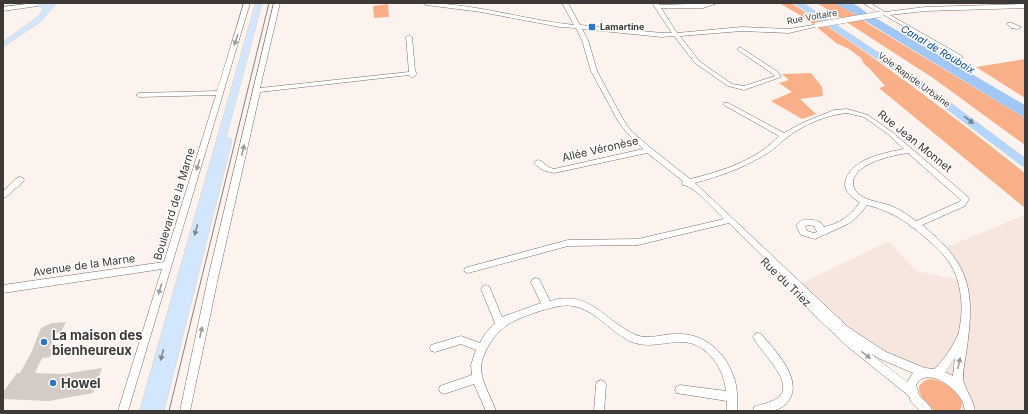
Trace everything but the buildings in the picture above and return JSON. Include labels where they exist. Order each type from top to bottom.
[{"type":"highway","name":"Voie Rapide Urbaine","points":[[798,3],[902,72],[1025,163]]},
{"type":"highway","name":"Voie Rapide Urbaine","points":[[809,3],[872,42],[928,80],[1025,153]]},
{"type":"highway","points":[[1000,145],[1025,168]]},
{"type":"main road","points":[[38,4],[53,3]]},
{"type":"main road","points":[[43,15],[53,3]]},
{"type":"main road","points":[[147,411],[259,3]]},
{"type":"main road","points":[[157,411],[263,3]]},
{"type":"main road","points":[[3,45],[43,15],[48,9],[38,4]]},
{"type":"street","points":[[3,9],[28,3]]},
{"type":"street","name":"Boulevard de la Marne","points":[[123,411],[247,3]]},
{"type":"street","points":[[184,411],[211,285],[277,3]]},
{"type":"street","name":"Rue Voltaire","points":[[426,3],[481,10],[547,23],[675,35],[742,29],[789,31],[883,14],[930,8],[1025,6]]},
{"type":"street","name":"Rue du Triez","points":[[565,3],[585,40],[593,68],[621,121],[629,132],[648,150],[687,182],[841,335],[927,411]]},
{"type":"street","points":[[656,5],[702,6],[715,3]]},
{"type":"street","points":[[866,3],[960,57]]},
{"type":"street","points":[[923,3],[930,8]]},
{"type":"street","points":[[1009,3],[1016,6]]},
{"type":"street","points":[[3,9],[38,4]]},
{"type":"street","points":[[656,5],[675,35],[697,62],[733,86],[744,88],[778,77],[776,73],[740,50]]},
{"type":"street","points":[[1018,26],[1025,25]]},
{"type":"street","points":[[257,90],[412,74],[409,38]]},
{"type":"street","points":[[139,95],[219,93]]},
{"type":"street","points":[[726,104],[784,136]]},
{"type":"street","name":"Rue Jean Monnet","points":[[687,182],[720,174],[742,164],[765,152],[784,136],[813,120],[834,112],[850,111],[868,118],[910,150],[958,191],[965,200],[962,204],[914,225]]},
{"type":"street","name":"Allée Véronèse","points":[[538,162],[545,169],[554,171],[648,150]]},
{"type":"street","points":[[910,150],[877,157],[856,171],[849,179],[849,187],[855,195],[865,201],[892,209],[914,225],[944,249],[958,272],[963,285],[967,305],[956,375],[960,389],[972,409]]},
{"type":"street","points":[[3,195],[20,180]]},
{"type":"street","points":[[822,231],[838,227],[853,217],[865,201]]},
{"type":"street","points":[[468,270],[568,242],[638,242],[727,221]]},
{"type":"street","name":"Rue du Triez","points":[[727,221],[850,334],[882,355],[950,380],[960,389]]},
{"type":"street","name":"Avenue de la Marne","points":[[3,289],[168,265]]},
{"type":"street","points":[[536,282],[547,305]]},
{"type":"street","points":[[486,289],[500,323]]},
{"type":"street","points":[[491,411],[478,378],[476,363],[482,348],[493,330],[500,323],[513,316],[565,301],[580,304],[594,311],[628,335],[638,340],[649,342],[676,337],[687,338],[699,342],[712,351],[729,378],[732,411]]},
{"type":"street","points":[[758,336],[781,368],[787,380],[788,388],[782,401],[758,411]]},
{"type":"street","points":[[915,401],[911,385],[913,379],[917,375],[944,368],[952,351],[962,337]]},
{"type":"street","points":[[435,348],[461,340],[482,348]]},
{"type":"street","points":[[444,389],[478,378]]},
{"type":"street","points":[[599,411],[601,385]]},
{"type":"street","points":[[680,390],[732,398]]},
{"type":"shaded area","points":[[779,3],[791,3],[881,63],[1025,173],[1025,208],[879,88],[885,86],[864,64],[861,58],[849,49],[836,43],[807,19]]},
{"type":"shaded area","points":[[817,3],[834,3],[859,16],[867,23],[1025,118],[1025,145],[933,78]]},
{"type":"shaded area","points":[[388,4],[389,17],[374,18],[373,6]]},
{"type":"shaded area","points":[[1025,59],[1025,98],[976,67]]},
{"type":"shaded area","points":[[811,73],[822,87],[823,96],[800,99],[816,114],[802,119],[771,101],[792,92],[779,83],[789,80],[782,74]]},
{"type":"shaded area","points":[[1025,215],[1025,411],[930,411],[944,395],[791,289],[888,241],[916,271],[961,280],[958,265],[947,247]]},
{"type":"shaded area","points":[[931,379],[946,384],[954,390],[962,403],[960,411],[940,412],[927,404],[920,393],[919,386],[924,381]]},
{"type":"water","points":[[834,3],[851,3],[855,5],[1025,105],[1025,118],[859,16]]},
{"type":"tram line","points":[[169,411],[269,3]]},
{"type":"place","name":"Lamartine","points":[[592,27]]},
{"type":"place","name":"La maison des bienheureux","points":[[44,342]]},
{"type":"place","name":"Howel","points":[[53,383]]},
{"type":"water label","name":"Canal de Roubaix","points":[[938,49]]}]
